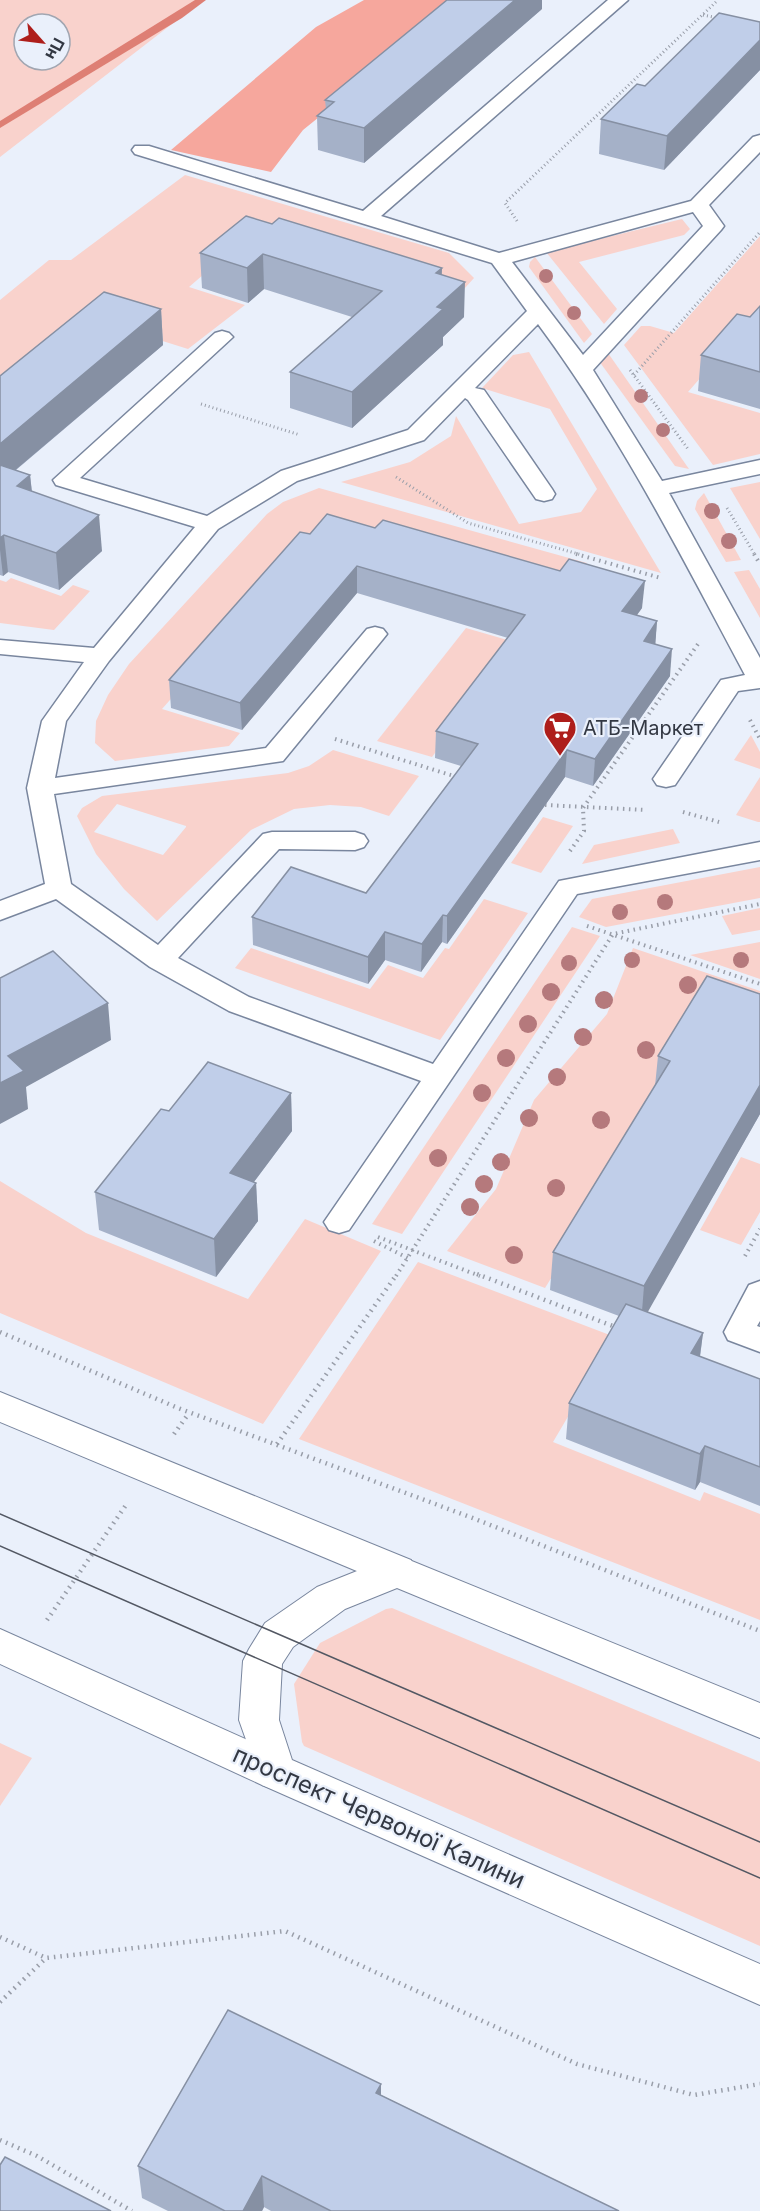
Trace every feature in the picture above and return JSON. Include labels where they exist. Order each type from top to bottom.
[{"type":"street","points":[[0,1406],[760,1721]]},
{"type":"street","points":[[276,1772],[259,1720],[263,1661],[279,1635],[331,1598],[397,1571]]},
{"type":"street","name":"проспект Червоної Калини","points":[[11,1651],[276,1772],[760,1985]]},
{"type":"lane","points":[[367,218],[619,0]]},
{"type":"lane","points":[[142,150],[499,259],[698,205],[760,141]]},
{"type":"lane","points":[[582,369],[714,226],[698,205]]},
{"type":"lane","points":[[499,259],[582,369],[656,489],[760,680],[730,685],[666,779]]},
{"type":"lane","points":[[439,1077],[239,1004],[160,960],[59,888],[40,788],[54,721],[100,656],[210,524],[289,476],[416,435],[539,311]]},
{"type":"lane","points":[[210,524],[64,480],[222,337]]},
{"type":"lane","points":[[461,390],[476,395],[544,494]]},
{"type":"lane","points":[[656,489],[760,467]]},
{"type":"lane","points":[[40,788],[274,755],[375,634]]},
{"type":"lane","points":[[0,647],[100,656]]},
{"type":"lane","points":[[160,960],[272,840],[355,841]]},
{"type":"lane","points":[[339,1222],[568,887],[760,850]]},
{"type":"lane","points":[[0,911],[59,888]]},
{"type":"lane","points":[[760,1293],[738,1332],[760,1340]]},
{"type":"path","points":[[703,15],[726,20]]},
{"type":"path","points":[[634,375],[760,232]]},
{"type":"path","points":[[161,392],[360,453],[468,524],[665,579]]},
{"type":"path","points":[[564,860],[584,831],[583,808],[704,635]]},
{"type":"path","points":[[370,750],[467,780]]},
{"type":"path","points":[[277,1444],[414,1250],[613,934],[760,904]]},
{"type":"path","points":[[602,931],[760,984]]},
{"type":"path","points":[[414,1250],[622,1330]]},
{"type":"path","points":[[0,1332],[189,1413],[470,1516],[760,1631]]},
{"type":"path","points":[[11,1651],[152,1468],[189,1413]]},
{"type":"path","points":[[0,1937],[46,1958],[285,1931],[577,2064],[694,2095],[760,2084]]},
{"type":"path","points":[[0,2002],[46,1958]]},
{"type":"path","points":[[0,2140],[37,2156],[132,2211]]},
{"type":"shaded area","points":[[0,0],[203,0],[0,157]]},
{"type":"shaded area","points":[[364,0],[464,0],[303,130],[271,172],[171,150],[316,27]]},
{"type":"shaded area","points":[[185,175],[449,253],[474,278],[455,299],[211,268],[189,287],[245,305],[188,349],[102,322],[0,407],[0,300],[49,260],[71,260]]},
{"type":"shaded area","points":[[682,219],[690,229],[684,235],[579,262],[617,309],[604,324],[546,252]]},
{"type":"shaded area","points":[[760,236],[760,324],[728,346],[688,392],[760,413],[760,454],[713,465],[624,345],[641,326],[650,326],[674,333]]},
{"type":"shaded area","points":[[535,257],[592,334],[584,343],[529,267]]},
{"type":"shaded area","points":[[529,352],[661,573],[341,482],[410,462],[451,436],[456,416],[519,524],[581,512],[597,489],[550,409],[482,388],[513,355]]},
{"type":"shaded area","points":[[608,353],[689,469],[675,466],[599,361]]},
{"type":"shaded area","points":[[760,482],[760,539],[730,488]]},
{"type":"shaded area","points":[[319,488],[587,563],[574,581],[274,582],[162,709],[240,733],[229,746],[115,761],[95,743],[96,721],[108,695],[129,664],[267,514],[283,502]]},
{"type":"shaded area","points":[[704,493],[741,560],[726,562],[695,509],[697,501]]},
{"type":"shaded area","points":[[749,570],[760,589],[760,618],[734,572]]},
{"type":"shaded area","points":[[11,578],[61,596],[73,585],[90,591],[54,630],[0,623],[0,580],[6,582]]},
{"type":"shaded area","points":[[466,628],[518,643],[432,757],[377,741]]},
{"type":"shaded area","points":[[751,735],[760,752],[760,769],[734,760]]},
{"type":"shaded area","points":[[333,750],[419,776],[389,816],[361,807],[330,805],[294,809],[251,830],[157,921],[124,889],[96,854],[77,816],[82,808],[102,796],[288,773],[309,766]],"holes":[[[117,804],[186,826],[163,855],[94,832]]]},
{"type":"shaded area","points":[[760,777],[760,822],[758,822],[736,815]]},
{"type":"shaded area","points":[[543,817],[573,826],[541,873],[511,863]]},
{"type":"shaded area","points":[[673,829],[680,843],[582,864],[594,845]]},
{"type":"shaded area","points":[[760,867],[760,898],[606,927],[579,917],[592,899]]},
{"type":"shaded area","points":[[484,899],[528,913],[440,1040],[235,968],[251,948],[370,989],[388,965],[423,978],[445,948],[449,949]]},
{"type":"shaded area","points":[[760,908],[760,930],[732,935],[722,916]]},
{"type":"shaded area","points":[[572,927],[600,936],[402,1234],[372,1224]]},
{"type":"shaded area","points":[[760,942],[760,979],[690,955]]},
{"type":"shaded area","points":[[633,948],[760,991],[760,1030],[701,1011],[649,1094],[662,1099],[545,1288],[447,1251],[496,1189],[534,1100],[607,1014]]},
{"type":"shaded area","points":[[741,1157],[760,1164],[760,1212],[741,1245],[700,1230]]},
{"type":"shaded area","points":[[0,1181],[86,1233],[248,1299],[305,1219],[381,1251],[263,1424],[0,1313]]},
{"type":"shaded area","points":[[418,1262],[615,1337],[553,1442],[700,1501],[704,1492],[760,1514],[760,1620],[299,1439]]},
{"type":"shaded area","points":[[392,1608],[760,1762],[760,1946],[304,1746],[294,1684],[320,1643]]},
{"type":"shaded area","points":[[0,1743],[32,1758],[0,1806]]},
{"type":"building","points":[[447,0],[515,0],[364,128],[317,116],[334,102],[325,100]]},
{"type":"building","points":[[719,13],[760,22],[760,40],[667,136],[601,119],[637,84],[645,86]]},
{"type":"building","points":[[246,216],[272,224],[279,218],[442,268],[436,273],[465,282],[437,307],[443,309],[352,392],[290,372],[382,291],[263,254],[247,268],[200,253]]},
{"type":"building","points":[[104,292],[161,309],[0,444],[0,376]]},
{"type":"building","points":[[760,306],[760,372],[701,355],[737,314],[750,317]]},
{"type":"building","points":[[0,465],[30,475],[17,486],[99,515],[56,553],[4,535],[0,538]]},
{"type":"building","points":[[327,514],[375,528],[383,520],[560,571],[569,559],[645,581],[622,611],[657,621],[644,641],[672,649],[595,759],[567,750],[447,916],[443,915],[422,944],[385,932],[368,957],[252,917],[291,867],[366,893],[478,744],[436,731],[525,615],[357,566],[240,703],[169,680],[300,532],[310,534]]},
{"type":"building","points":[[53,951],[108,1003],[8,1056],[24,1071],[0,1083],[0,978]]},
{"type":"building","points":[[707,976],[760,994],[760,1085],[644,1286],[553,1252],[670,1061],[658,1056]]},
{"type":"building","points":[[208,1062],[291,1093],[230,1173],[256,1183],[214,1239],[95,1192],[161,1109],[169,1111]]},
{"type":"building","points":[[626,1304],[703,1333],[691,1353],[760,1379],[760,1467],[705,1446],[700,1454],[569,1403]]},
{"type":"building","points":[[228,2010],[381,2084],[376,2093],[619,2211],[331,2211],[262,2176],[243,2211],[225,2211],[138,2166]]},
{"type":"building","points":[[5,2157],[111,2211],[0,2211],[0,2165]]},
{"type":"waterway","points":[[0,125],[179,16],[201,0]]},
{"type":"tram line","points":[[0,1514],[760,1842]]},
{"type":"tram line","points":[[0,1546],[760,1878]]},
{"type":"place","name":"АТБ-Маркет","points":[[560,757]]}]
